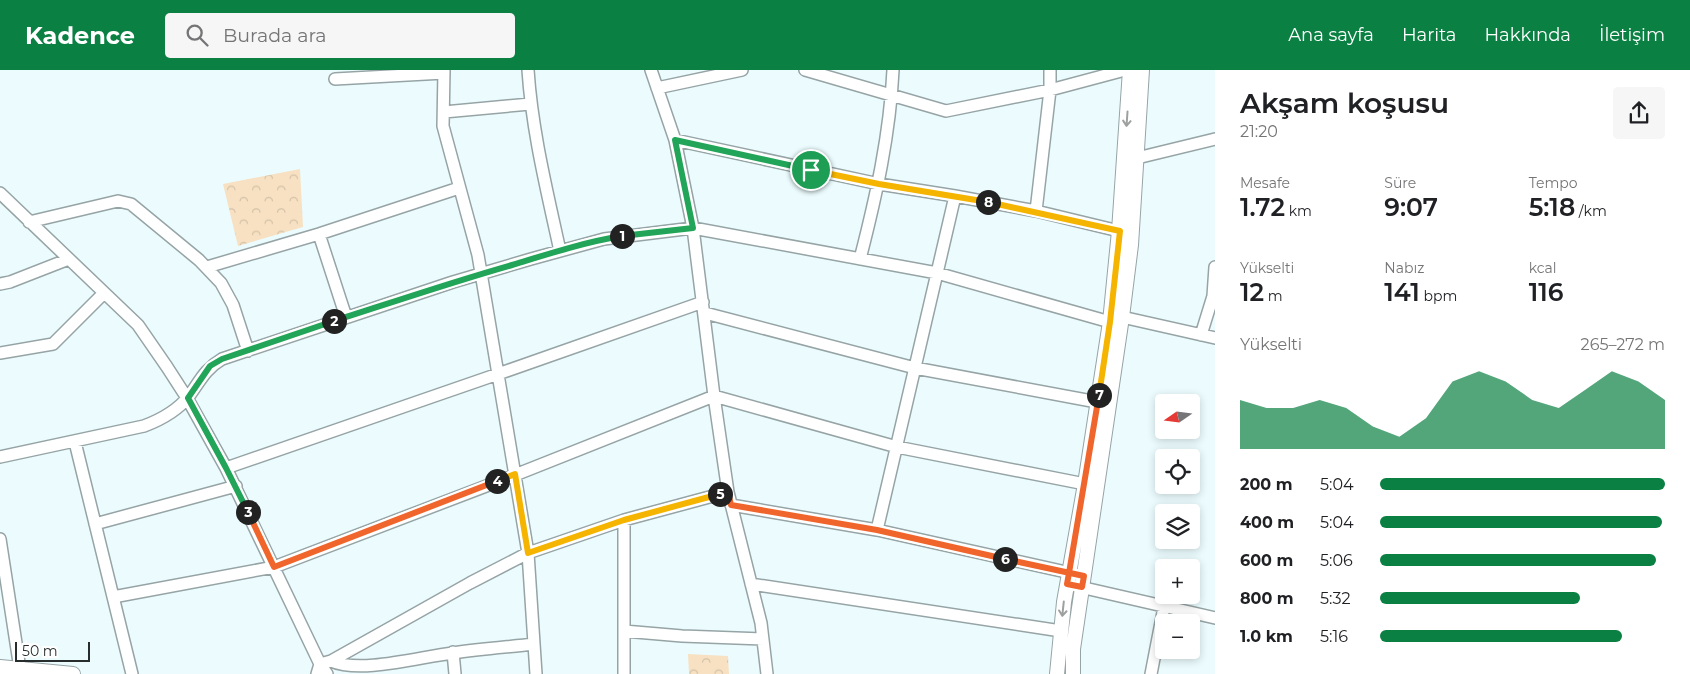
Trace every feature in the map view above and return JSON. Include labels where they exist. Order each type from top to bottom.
[{"type":"street","points":[[528,70],[530,104],[560,251]]},
{"type":"street","points":[[651,70],[675,140],[693,228],[728,492],[760,623],[767,674]]},
{"type":"street","points":[[657,88],[742,70]]},
{"type":"street","points":[[804,70],[946,111],[1050,90],[1124,70]]},
{"type":"street","points":[[860,259],[879,184],[892,94],[893,70]]},
{"type":"street","points":[[1036,211],[1050,90],[1050,70]]},
{"type":"street","points":[[1073,674],[1074,649],[1116,319],[1130,70]]},
{"type":"street","points":[[1056,674],[1068,579],[1097,402],[1116,319],[1130,245],[1142,70]]},
{"type":"street","points":[[335,79],[444,71],[444,126],[478,256],[528,553],[536,674]]},
{"type":"street","points":[[444,112],[530,104]]},
{"type":"street","points":[[1137,158],[1215,139]]},
{"type":"street","points":[[675,140],[879,184],[1036,211],[1120,231]]},
{"type":"street","points":[[207,267],[320,234],[459,188]]},
{"type":"street","points":[[0,193],[138,325],[188,398],[236,486],[324,668]]},
{"type":"street","points":[[877,530],[955,196]]},
{"type":"street","points":[[29,222],[118,201],[126,202],[135,207],[207,267],[220,283],[233,305],[248,351]]},
{"type":"street","points":[[0,457],[144,426],[162,419],[188,398],[210,366],[222,359],[346,317],[481,274],[604,239],[693,228],[937,273],[1116,319],[1215,338]]},
{"type":"street","points":[[320,234],[346,317]]},
{"type":"street","points":[[0,284],[10,282],[69,259]]},
{"type":"street","points":[[1201,335],[1213,296],[1215,266]]},
{"type":"street","points":[[0,353],[53,344],[104,293]]},
{"type":"street","points":[[226,468],[498,374],[704,308],[915,368],[1097,402]]},
{"type":"street","points":[[113,597],[274,567],[714,396],[897,447],[1085,484]]},
{"type":"street","points":[[75,442],[132,674]]},
{"type":"street","points":[[95,524],[236,486]]},
{"type":"street","points":[[324,668],[470,582],[528,553],[624,520],[728,492]]},
{"type":"street","points":[[731,505],[877,530],[1083,582],[1164,607],[1215,618]]},
{"type":"street","points":[[624,520],[624,674]]},
{"type":"street","points":[[0,539],[20,669]]},
{"type":"street","points":[[751,584],[1061,630]]},
{"type":"street","points":[[1151,674],[1164,607]]},
{"type":"street","points":[[624,631],[682,636],[762,639]]},
{"type":"street","points":[[324,668],[340,665],[359,667],[453,652],[534,644]]},
{"type":"street","points":[[453,652],[455,674]]},
{"type":"street","points":[[0,667],[72,674]]},
{"type":"green space","points":[[300,169],[303,227],[238,246],[223,184]]},
{"type":"green space","points":[[688,654],[728,656],[729,674],[689,674]]},
{"type":"route","points":[[811,170],[675,140],[693,228],[604,239],[531,259],[453,282],[280,339],[222,359],[210,366],[188,398],[226,468],[274,567],[515,474],[528,553],[624,520],[728,492],[731,505],[877,530],[1069,573],[1084,576],[1082,587],[1067,584],[1069,573],[1085,484],[1110,322],[1120,231],[1036,211],[879,184],[811,170]]}]
